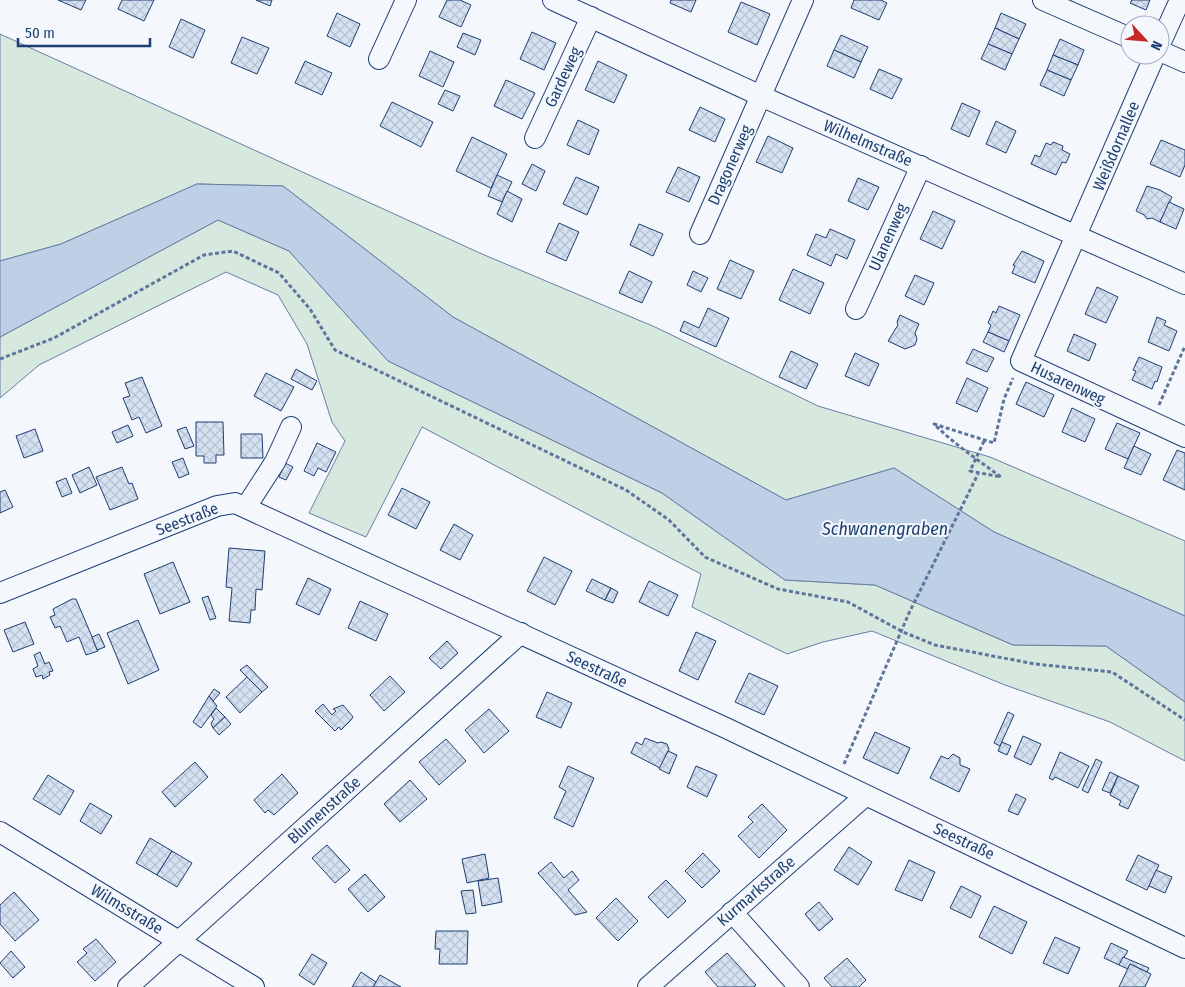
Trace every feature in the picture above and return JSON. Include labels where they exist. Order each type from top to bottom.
[{"type":"street","points":[[379,59],[406,0]]},
{"type":"street","name":"Wilhelmstraße","points":[[553,0],[761,96],[1185,284]]},
{"type":"street","name":"Dragonerweg","points":[[700,234],[804,0]]},
{"type":"street","points":[[1043,0],[1120,34]]},
{"type":"street","points":[[1170,22],[1180,0]]},
{"type":"street","name":"Gardeweg","points":[[535,138],[591,17]]},
{"type":"street","points":[[1170,55],[1185,62]]},
{"type":"street","name":"Weißdornallee","points":[[1077,236],[1151,65]]},
{"type":"street","name":"Ulanenweg","points":[[856,309],[921,166]]},
{"type":"street","name":"Husarenweg","points":[[1077,236],[1021,361],[1185,436]]},
{"type":"street","points":[[246,507],[275,462],[291,427]]},
{"type":"street","name":"Seestraße","points":[[0,593],[217,506],[234,502],[726,728],[865,796],[1004,859],[1185,948]]},
{"type":"street","name":"Blumenstraße","points":[[128,987],[521,633]]},
{"type":"street","name":"Kurmarkstraße","points":[[648,987],[865,796]]},
{"type":"street","name":"Wilmsstraße","points":[[0,832],[254,987]]},
{"type":"street","points":[[732,912],[799,987]]},
{"type":"path","points":[[0,359],[54,338],[204,255],[233,251],[280,273],[310,308],[335,350],[626,490],[669,520],[705,557],[778,590],[848,602],[903,632],[935,645],[1035,664],[1112,672],[1185,720]]},
{"type":"path","points":[[1152,421],[1185,346]]},
{"type":"path","points":[[984,441],[976,459],[970,471],[1001,477],[976,459],[952,442],[934,424],[994,443],[1004,399],[1021,361]]},
{"type":"path","points":[[836,782],[910,613],[978,474]]},
{"type":"shaded area","points":[[0,34],[482,254],[655,327],[818,406],[990,457],[1185,541],[1185,616],[994,532],[894,468],[786,500],[453,317],[283,186],[197,184],[61,244],[0,261]]},
{"type":"shaded area","points":[[218,220],[289,251],[388,361],[662,493],[785,580],[875,585],[1013,645],[1106,646],[1185,702],[1185,761],[1110,722],[1005,685],[872,631],[823,642],[787,654],[692,607],[701,574],[422,427],[366,537],[309,513],[345,441],[332,422],[307,344],[278,295],[226,272],[39,365],[0,398],[0,337]]},
{"type":"water","name":"Schwanengraben","points":[[197,184],[283,186],[453,317],[786,500],[894,468],[994,532],[1185,616],[1185,702],[1106,646],[1013,645],[875,585],[785,580],[662,493],[388,361],[289,251],[218,220],[0,337],[0,261],[61,244]]},
{"type":"building","points":[[58,0],[86,0],[81,10]]},
{"type":"building","points":[[122,0],[154,0],[144,21],[118,9]]},
{"type":"building","points":[[256,0],[272,0],[270,6]]},
{"type":"building","points":[[447,0],[460,0],[471,5],[461,27],[439,17]]},
{"type":"building","points":[[671,0],[696,0],[691,12],[670,3]]},
{"type":"building","points":[[854,0],[881,0],[887,3],[879,20],[851,8]]},
{"type":"building","points":[[1132,0],[1150,0],[1146,10],[1130,3]]},
{"type":"building","points":[[741,2],[770,14],[757,45],[728,32]]},
{"type":"building","points":[[337,13],[360,24],[350,47],[327,36]]},
{"type":"building","points":[[1001,13],[1026,24],[1019,39],[995,28]]},
{"type":"building","points":[[181,19],[205,30],[193,58],[169,47]]},
{"type":"building","points":[[995,28],[1019,39],[1012,54],[988,44]]},
{"type":"building","points":[[532,32],[556,43],[544,70],[520,59]]},
{"type":"building","points":[[463,33],[481,40],[475,55],[457,47]]},
{"type":"building","points":[[841,35],[868,47],[861,62],[834,50]]},
{"type":"building","points":[[242,37],[269,48],[257,74],[231,63]]},
{"type":"building","points":[[1060,39],[1084,50],[1078,65],[1053,55]]},
{"type":"building","points":[[988,44],[1012,54],[1005,70],[981,59]]},
{"type":"building","points":[[834,50],[861,62],[854,78],[827,66]]},
{"type":"building","points":[[430,51],[454,62],[443,87],[419,76]]},
{"type":"building","points":[[1053,55],[1078,65],[1071,80],[1047,70]]},
{"type":"building","points":[[305,61],[332,73],[322,95],[295,83]]},
{"type":"building","points":[[598,61],[627,75],[614,103],[585,90]]},
{"type":"building","points":[[879,69],[902,79],[892,99],[870,89]]},
{"type":"building","points":[[1047,70],[1071,80],[1064,96],[1040,85]]},
{"type":"building","points":[[506,80],[535,93],[522,119],[494,106]]},
{"type":"building","points":[[445,90],[460,96],[453,111],[438,104]]},
{"type":"building","points":[[392,102],[433,122],[421,147],[380,126]]},
{"type":"building","points":[[962,103],[980,111],[969,137],[951,129]]},
{"type":"building","points":[[700,107],[725,119],[715,142],[689,130]]},
{"type":"building","points":[[578,120],[599,130],[589,155],[567,145]]},
{"type":"building","points":[[996,121],[1016,131],[1006,153],[986,144]]},
{"type":"building","points":[[768,136],[793,148],[782,173],[756,162]]},
{"type":"building","points":[[472,137],[507,154],[491,188],[456,171]]},
{"type":"building","points":[[1161,140],[1185,150],[1185,165],[1180,177],[1150,164]]},
{"type":"building","points":[[1053,142],[1063,146],[1062,150],[1070,154],[1066,163],[1062,162],[1056,175],[1031,164],[1035,155],[1040,157],[1046,143],[1051,145]]},
{"type":"building","points":[[532,164],[545,171],[536,191],[522,184]]},
{"type":"building","points":[[678,167],[700,177],[689,202],[666,192]]},
{"type":"building","points":[[497,175],[512,182],[502,202],[488,196]]},
{"type":"building","points":[[576,177],[599,187],[587,215],[563,204]]},
{"type":"building","points":[[858,178],[879,187],[868,210],[848,201]]},
{"type":"building","points":[[1147,186],[1160,190],[1172,197],[1160,222],[1152,218],[1147,219],[1136,211]]},
{"type":"building","points":[[507,191],[522,199],[512,222],[497,214]]},
{"type":"building","points":[[1169,202],[1184,209],[1176,229],[1160,222]]},
{"type":"building","points":[[933,211],[955,221],[942,249],[920,239]]},
{"type":"building","points":[[559,223],[579,232],[566,261],[546,252]]},
{"type":"building","points":[[639,224],[663,234],[653,256],[630,245]]},
{"type":"building","points":[[830,229],[855,240],[847,259],[836,254],[831,266],[807,255],[816,234],[826,238]]},
{"type":"building","points":[[1022,251],[1044,261],[1035,283],[1012,273],[1015,266],[1013,265]]},
{"type":"building","points":[[730,260],[754,271],[741,299],[717,289]]},
{"type":"building","points":[[793,269],[824,283],[810,314],[779,300]]},
{"type":"building","points":[[629,271],[652,282],[642,303],[619,293]]},
{"type":"building","points":[[693,271],[708,278],[701,292],[687,285]]},
{"type":"building","points":[[915,275],[934,283],[924,305],[905,296]]},
{"type":"building","points":[[1097,287],[1118,297],[1106,323],[1085,314]]},
{"type":"building","points":[[999,306],[1020,315],[1009,341],[988,332],[991,325],[988,323],[993,311],[996,313]]},
{"type":"building","points":[[708,308],[729,318],[716,347],[680,331],[684,321],[699,328]]},
{"type":"building","points":[[900,315],[919,324],[915,333],[917,339],[915,345],[905,349],[888,341],[898,325],[897,322]]},
{"type":"building","points":[[1157,317],[1166,321],[1164,325],[1177,331],[1169,351],[1148,342]]},
{"type":"building","points":[[988,332],[1009,341],[1004,352],[983,342]]},
{"type":"building","points":[[1074,334],[1096,344],[1089,361],[1067,351]]},
{"type":"building","points":[[973,349],[994,358],[987,372],[966,363]]},
{"type":"building","points":[[791,351],[818,364],[806,389],[779,377]]},
{"type":"building","points":[[855,353],[879,364],[869,386],[845,376]]},
{"type":"building","points":[[1139,357],[1162,367],[1157,382],[1155,381],[1152,389],[1132,380],[1136,371],[1133,370]]},
{"type":"building","points":[[296,369],[317,381],[312,390],[291,379]]},
{"type":"building","points":[[266,373],[294,387],[281,411],[254,396]]},
{"type":"building","points":[[142,377],[162,426],[146,433],[139,417],[132,420],[123,398],[130,396],[125,383]]},
{"type":"building","points":[[967,378],[988,388],[977,412],[956,403]]},
{"type":"building","points":[[1026,382],[1054,395],[1044,417],[1016,404]]},
{"type":"building","points":[[1072,408],[1095,419],[1085,442],[1062,432]]},
{"type":"building","points":[[196,422],[223,422],[224,455],[216,455],[216,463],[204,463],[204,456],[196,456]]},
{"type":"building","points":[[1117,423],[1140,433],[1128,459],[1105,449]]},
{"type":"building","points":[[128,425],[133,436],[117,443],[112,432]]},
{"type":"building","points":[[186,427],[194,446],[185,449],[177,430]]},
{"type":"building","points":[[35,429],[43,451],[24,458],[16,436]]},
{"type":"building","points":[[241,434],[262,434],[263,458],[241,458]]},
{"type":"building","points":[[317,443],[336,452],[326,472],[318,468],[314,476],[304,471]]},
{"type":"building","points":[[1134,446],[1151,454],[1141,475],[1124,468]]},
{"type":"building","points":[[1177,450],[1185,453],[1185,490],[1163,480]]},
{"type":"building","points":[[183,458],[189,474],[179,478],[172,462]]},
{"type":"building","points":[[285,463],[293,467],[286,480],[279,477]]},
{"type":"building","points":[[89,467],[97,485],[80,493],[72,475]]},
{"type":"building","points":[[122,467],[129,484],[132,483],[138,499],[110,510],[96,477]]},
{"type":"building","points":[[66,478],[72,493],[62,497],[56,482]]},
{"type":"building","points":[[402,488],[430,502],[416,529],[388,515]]},
{"type":"building","points":[[5,490],[13,507],[0,513],[0,492]]},
{"type":"building","points":[[454,524],[473,535],[460,560],[440,550]]},
{"type":"building","points":[[229,548],[265,551],[262,590],[256,589],[255,610],[251,610],[250,623],[229,621],[232,588],[226,587]]},
{"type":"building","points":[[544,557],[572,571],[555,605],[527,591]]},
{"type":"building","points":[[173,562],[190,602],[160,614],[144,574]]},
{"type":"building","points":[[308,578],[331,589],[319,615],[296,604]]},
{"type":"building","points":[[592,579],[611,588],[605,600],[586,591]]},
{"type":"building","points":[[649,581],[678,595],[668,616],[639,602]]},
{"type":"building","points":[[611,588],[618,592],[613,603],[605,600]]},
{"type":"building","points":[[208,596],[216,618],[210,620],[202,598]]},
{"type":"building","points":[[72,599],[76,599],[98,651],[86,655],[79,637],[67,642],[60,626],[55,628],[50,617],[55,615],[53,609]]},
{"type":"building","points":[[360,601],[388,614],[376,641],[348,628]]},
{"type":"building","points":[[138,620],[159,670],[128,684],[107,633]]},
{"type":"building","points":[[25,622],[34,644],[13,652],[4,630]]},
{"type":"building","points":[[696,632],[716,641],[698,680],[679,671]]},
{"type":"building","points":[[99,634],[105,647],[97,650],[92,637]]},
{"type":"building","points":[[447,641],[458,653],[441,669],[429,658]]},
{"type":"building","points":[[40,652],[45,664],[49,662],[53,671],[49,672],[50,675],[43,679],[42,675],[36,677],[33,669],[38,666],[34,655]]},
{"type":"building","points":[[247,665],[268,687],[262,692],[240,670]]},
{"type":"building","points":[[749,673],[778,686],[764,715],[735,702]]},
{"type":"building","points":[[390,676],[405,692],[384,711],[370,695]]},
{"type":"building","points":[[247,677],[262,692],[240,713],[226,697]]},
{"type":"building","points":[[214,689],[220,693],[213,701],[209,696]]},
{"type":"building","points":[[547,692],[572,703],[561,728],[536,717]]},
{"type":"building","points":[[209,696],[217,706],[201,728],[193,722]]},
{"type":"building","points":[[323,704],[332,715],[336,711],[333,709],[343,705],[353,717],[341,730],[339,727],[335,731],[315,711]]},
{"type":"building","points":[[216,708],[225,717],[213,728],[211,723],[214,719],[211,715]]},
{"type":"building","points":[[489,709],[509,731],[484,753],[465,730]]},
{"type":"building","points":[[1008,712],[1014,715],[1000,746],[994,743]]},
{"type":"building","points":[[225,717],[231,724],[219,735],[213,728]]},
{"type":"building","points":[[875,732],[910,748],[898,774],[863,758]]},
{"type":"building","points":[[1023,736],[1041,744],[1031,765],[1014,757]]},
{"type":"building","points":[[645,738],[667,744],[669,749],[660,768],[631,753],[636,742],[642,745]]},
{"type":"building","points":[[446,739],[466,761],[439,785],[419,762]]},
{"type":"building","points":[[1002,742],[1011,746],[1007,755],[998,751]]},
{"type":"building","points":[[668,751],[677,755],[669,774],[659,769]]},
{"type":"building","points":[[1060,752],[1089,766],[1078,788],[1055,777],[1053,780],[1049,778]]},
{"type":"building","points":[[953,754],[960,758],[960,765],[970,769],[959,792],[930,778],[941,756],[948,759]]},
{"type":"building","points":[[1096,759],[1102,762],[1088,793],[1082,790]]},
{"type":"building","points":[[195,762],[208,777],[175,807],[162,792]]},
{"type":"building","points":[[568,766],[594,778],[573,827],[554,818],[566,791],[559,787]]},
{"type":"building","points":[[696,766],[717,775],[707,797],[687,787]]},
{"type":"building","points":[[1110,772],[1118,776],[1110,793],[1102,790]]},
{"type":"building","points":[[282,774],[298,793],[274,815],[268,810],[265,813],[254,800]]},
{"type":"building","points":[[48,775],[74,791],[60,815],[33,799]]},
{"type":"building","points":[[1118,776],[1139,786],[1128,809],[1119,805],[1121,801],[1110,795]]},
{"type":"building","points":[[410,780],[427,799],[400,822],[384,804]]},
{"type":"building","points":[[1016,794],[1026,799],[1018,815],[1008,811]]},
{"type":"building","points":[[90,803],[112,816],[101,834],[80,821]]},
{"type":"building","points":[[762,804],[787,830],[759,858],[738,836],[753,822],[748,817]]},
{"type":"building","points":[[150,838],[172,851],[157,875],[136,863]]},
{"type":"building","points":[[327,845],[350,870],[335,883],[312,858]]},
{"type":"building","points":[[849,847],[872,862],[858,885],[834,870]]},
{"type":"building","points":[[172,851],[192,863],[177,887],[157,875]]},
{"type":"building","points":[[703,853],[720,871],[702,888],[685,871]]},
{"type":"building","points":[[485,854],[489,878],[467,883],[462,859]]},
{"type":"building","points":[[1138,855],[1159,865],[1147,890],[1126,880]]},
{"type":"building","points":[[909,860],[935,872],[922,901],[895,890]]},
{"type":"building","points":[[551,862],[564,878],[572,871],[579,880],[568,890],[587,912],[575,915],[538,873]]},
{"type":"building","points":[[1156,870],[1172,877],[1165,893],[1149,886]]},
{"type":"building","points":[[365,874],[385,897],[368,912],[348,889]]},
{"type":"building","points":[[498,878],[502,902],[482,906],[478,881]]},
{"type":"building","points":[[666,880],[686,901],[668,918],[648,897]]},
{"type":"building","points":[[961,886],[981,896],[971,918],[950,908]]},
{"type":"building","points":[[473,890],[476,913],[466,914],[461,891]]},
{"type":"building","points":[[14,892],[39,920],[15,941],[0,924],[0,905]]},
{"type":"building","points":[[616,898],[638,921],[618,941],[596,918]]},
{"type":"building","points":[[819,902],[833,919],[819,931],[805,914]]},
{"type":"building","points":[[994,906],[1027,922],[1012,954],[979,937]]},
{"type":"building","points":[[436,931],[468,931],[467,964],[439,964],[440,949],[435,949]]},
{"type":"building","points":[[1055,937],[1080,948],[1068,974],[1043,963]]},
{"type":"building","points":[[96,939],[116,962],[95,981],[77,962],[87,953],[83,949]]},
{"type":"building","points":[[1111,943],[1128,951],[1119,965],[1104,958]]},
{"type":"building","points":[[11,951],[25,967],[13,978],[0,963]]},
{"type":"building","points":[[727,953],[756,985],[754,987],[718,987],[705,972]]},
{"type":"building","points":[[312,954],[327,963],[314,985],[299,975]]},
{"type":"building","points":[[1123,957],[1149,968],[1147,972],[1130,964],[1128,969],[1119,965]]},
{"type":"building","points":[[847,958],[866,980],[859,987],[832,987],[824,978]]},
{"type":"building","points":[[1130,964],[1151,974],[1145,987],[1119,987]]},
{"type":"building","points":[[361,972],[376,982],[373,987],[352,987]]},
{"type":"building","points":[[380,975],[401,987],[373,987]]}]
